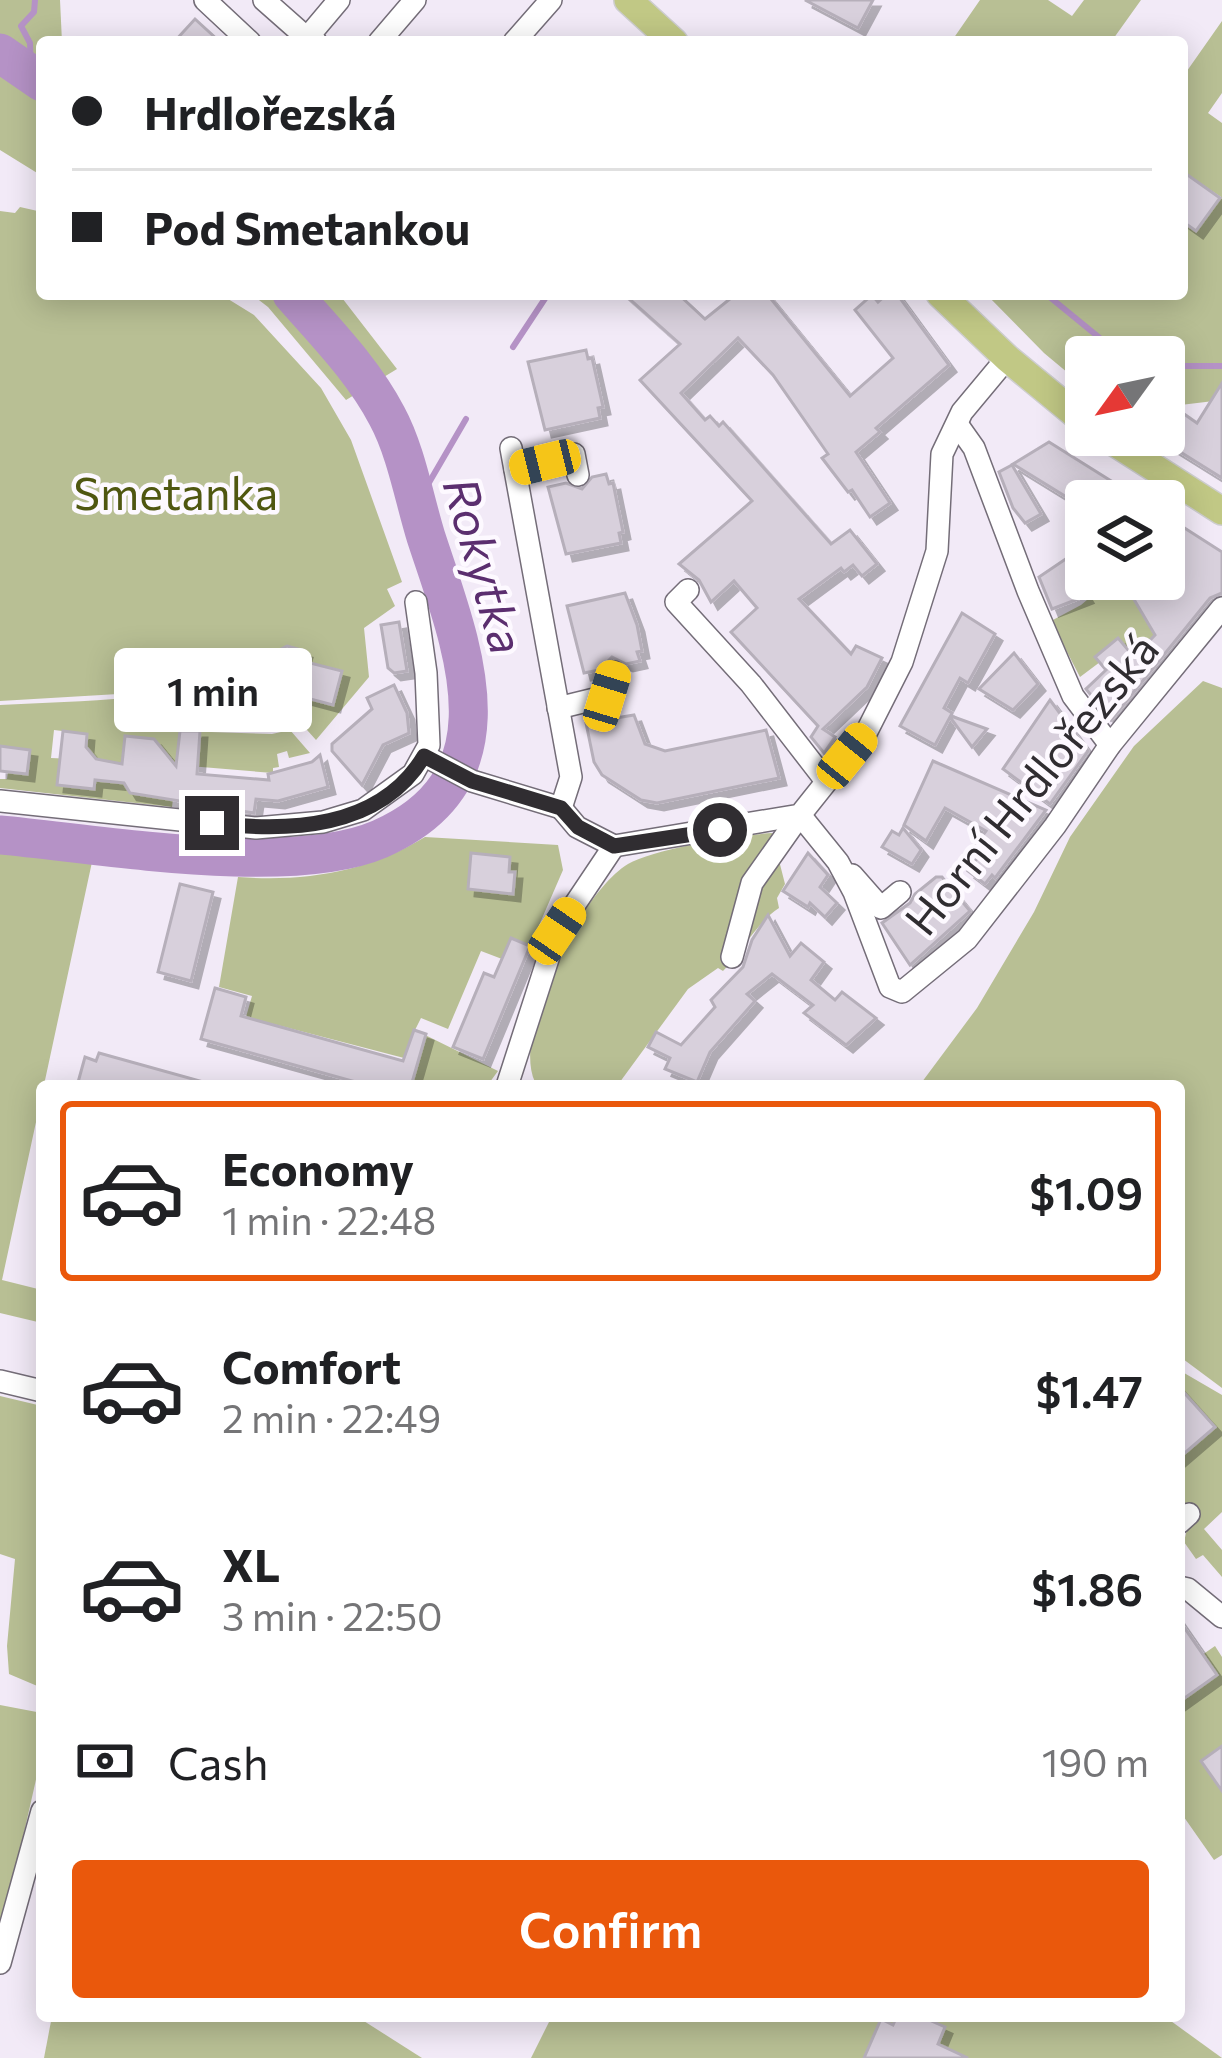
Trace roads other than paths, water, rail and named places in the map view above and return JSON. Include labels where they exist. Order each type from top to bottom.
[{"type":"main road","points":[[628,0],[667,36]]},
{"type":"main road","points":[[946,300],[1065,406]]},
{"type":"main road","points":[[1136,456],[1222,511]]},
{"type":"street","points":[[206,0],[244,36]]},
{"type":"street","points":[[264,0],[306,36]]},
{"type":"street","points":[[314,36],[339,0]]},
{"type":"street","points":[[384,36],[415,0]]},
{"type":"street","points":[[519,36],[551,0]]},
{"type":"street","points":[[732,957],[752,883],[867,731],[902,662],[937,551],[942,454],[962,412],[1006,358]]},
{"type":"street","points":[[957,424],[974,448],[1073,696],[1110,745]]},
{"type":"street","points":[[561,808],[571,777],[513,459],[576,454]]},
{"type":"street","points":[[688,590],[676,602],[751,684],[826,781]]},
{"type":"street","points":[[0,801],[279,829],[323,823],[363,810],[430,759],[426,673],[416,602]]},
{"type":"street","name":"Horní Hrdlořezská","points":[[838,862],[890,988],[902,992],[967,939],[1055,826],[1110,745],[1222,608]]},
{"type":"street","points":[[558,708],[609,705],[614,672]]},
{"type":"street","points":[[430,759],[472,781],[561,808],[578,827],[614,846],[800,815]]},
{"type":"street","points":[[800,815],[881,908],[900,892]]},
{"type":"street","points":[[509,1080],[557,931],[614,846]]},
{"type":"street","points":[[0,1381],[36,1389]]},
{"type":"street","points":[[1185,1588],[1222,1617]]},
{"type":"street","points":[[0,1963],[36,1833]]},
{"type":"waterway","points":[[31,73],[30,43],[21,26],[34,12],[35,0]]},
{"type":"waterway","name":"Rokytka","points":[[0,53],[36,78]]},
{"type":"waterway","name":"Rokytka","points":[[0,835],[194,855],[297,856],[380,839],[423,813],[451,781],[465,745],[468,705],[463,663],[405,459],[367,383],[297,300]]},
{"type":"waterway","points":[[513,347],[544,300]]},
{"type":"waterway","points":[[1053,300],[1097,336]]},
{"type":"waterway","points":[[1185,366],[1222,366]]},
{"type":"waterway","points":[[416,505],[466,419]]},
{"type":"park label","name":"Smetanka","points":[[176,491]]}]
